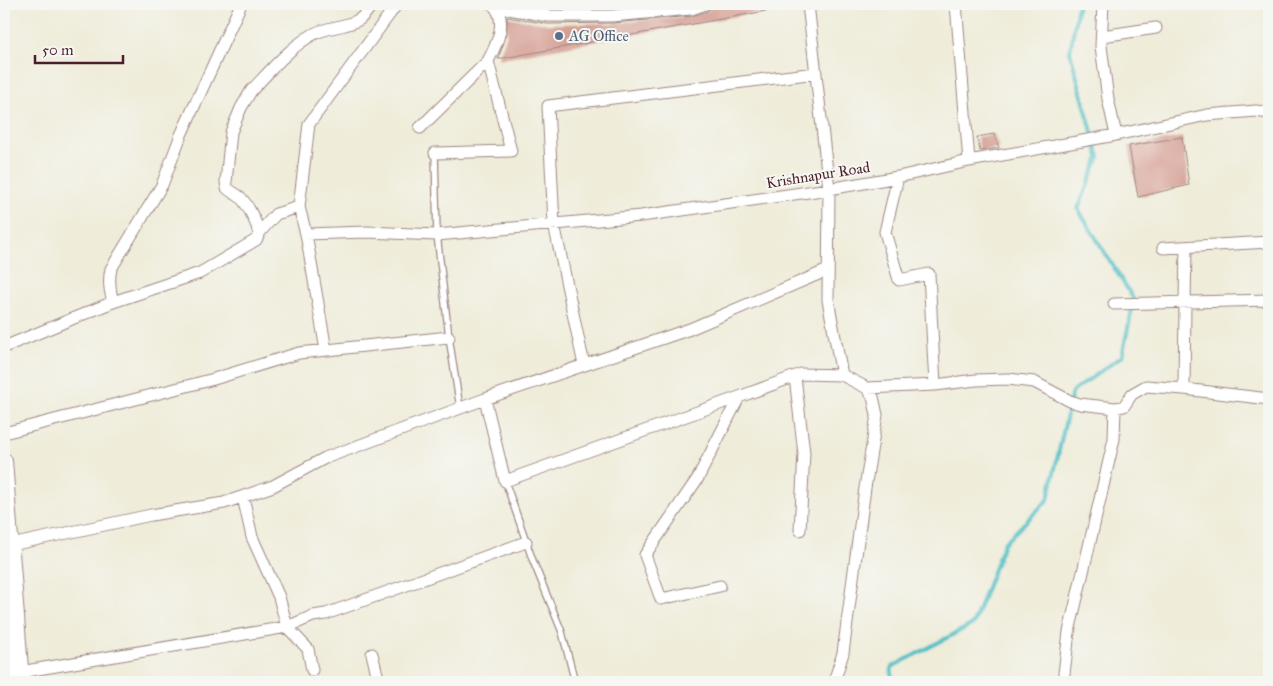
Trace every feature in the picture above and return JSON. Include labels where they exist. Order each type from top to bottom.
[{"type":"street","points":[[113,302],[109,284],[110,269],[162,185],[181,135],[240,4]]},
{"type":"street","points":[[259,232],[246,204],[240,197],[228,190],[226,182],[231,132],[246,99],[251,91],[299,43],[314,33],[361,18],[373,4]]},
{"type":"street","points":[[326,350],[306,234],[299,207],[309,124],[397,4]]},
{"type":"street","points":[[494,6],[548,16],[612,16],[692,10],[705,4]]},
{"type":"street","points":[[808,4],[829,190],[828,300],[842,375]]},
{"type":"street","points":[[956,4],[969,161]]},
{"type":"street","points":[[1103,4],[1101,46],[1108,99],[1116,135]]},
{"type":"street","points":[[420,128],[488,60],[496,45],[501,24],[494,6]]},
{"type":"street","points":[[1102,36],[1156,28]]},
{"type":"street","points":[[435,153],[511,150],[488,60]]},
{"type":"street","points":[[584,366],[554,224],[548,106],[816,73]]},
{"type":"street","name":"Krishnapur Road","points":[[306,234],[367,232],[437,235],[640,216],[829,190],[969,161],[1116,135],[1207,116],[1256,111],[1269,112]]},
{"type":"street","points":[[898,177],[885,232],[899,280],[929,274],[934,385]]},
{"type":"street","points":[[4,347],[113,302],[200,273],[256,240],[259,232],[276,214],[299,207]]},
{"type":"street","points":[[1164,248],[1269,242]]},
{"type":"street","points":[[1184,389],[1186,247]]},
{"type":"street","points":[[7,546],[151,515],[224,503],[243,497],[273,486],[325,458],[485,399],[690,329],[828,270]]},
{"type":"street","points":[[1114,304],[1269,300]]},
{"type":"street","points":[[4,434],[214,379],[299,353],[450,337]]},
{"type":"street","points":[[485,399],[505,481],[801,374],[842,375],[867,388],[873,397],[877,415],[865,488],[843,653],[834,682]]},
{"type":"street","points":[[795,377],[804,453],[800,530]]},
{"type":"street","points":[[867,388],[1008,379],[1034,382],[1070,401],[1080,404],[1115,408],[1124,406],[1132,394],[1146,386],[1269,399]]},
{"type":"street","points":[[720,586],[661,600],[645,556],[698,478],[739,397]]},
{"type":"street","points":[[1062,682],[1069,632],[1114,439],[1115,408]]},
{"type":"street","points":[[4,461],[15,678]]},
{"type":"street","points":[[243,497],[252,537],[279,597],[287,628],[308,650],[312,670]]},
{"type":"street","points":[[15,678],[287,628],[313,616],[326,614],[526,542]]},
{"type":"street","points":[[4,607],[15,678]]},
{"type":"street","points":[[372,654],[379,682]]},
{"type":"lane","points":[[435,153],[437,235],[460,408]]},
{"type":"lane","points":[[505,481],[533,561],[562,632],[575,682]]},
{"type":"building","points":[[521,4],[665,4],[612,8],[549,8]]},
{"type":"building","points":[[712,4],[777,4],[777,9],[498,59],[507,34],[507,17],[548,24],[613,23],[692,16],[708,11]]},
{"type":"building","points":[[994,134],[999,148],[980,151],[977,137]]},
{"type":"building","points":[[1182,137],[1189,185],[1138,197],[1129,146]]},
{"type":"waterway","points":[[891,682],[892,667],[973,624],[1004,543],[1048,500],[1072,392],[1122,356],[1134,300],[1078,209],[1099,157],[1070,52],[1078,4]]},
{"type":"place","name":"AG Office","points":[[559,36]]}]
